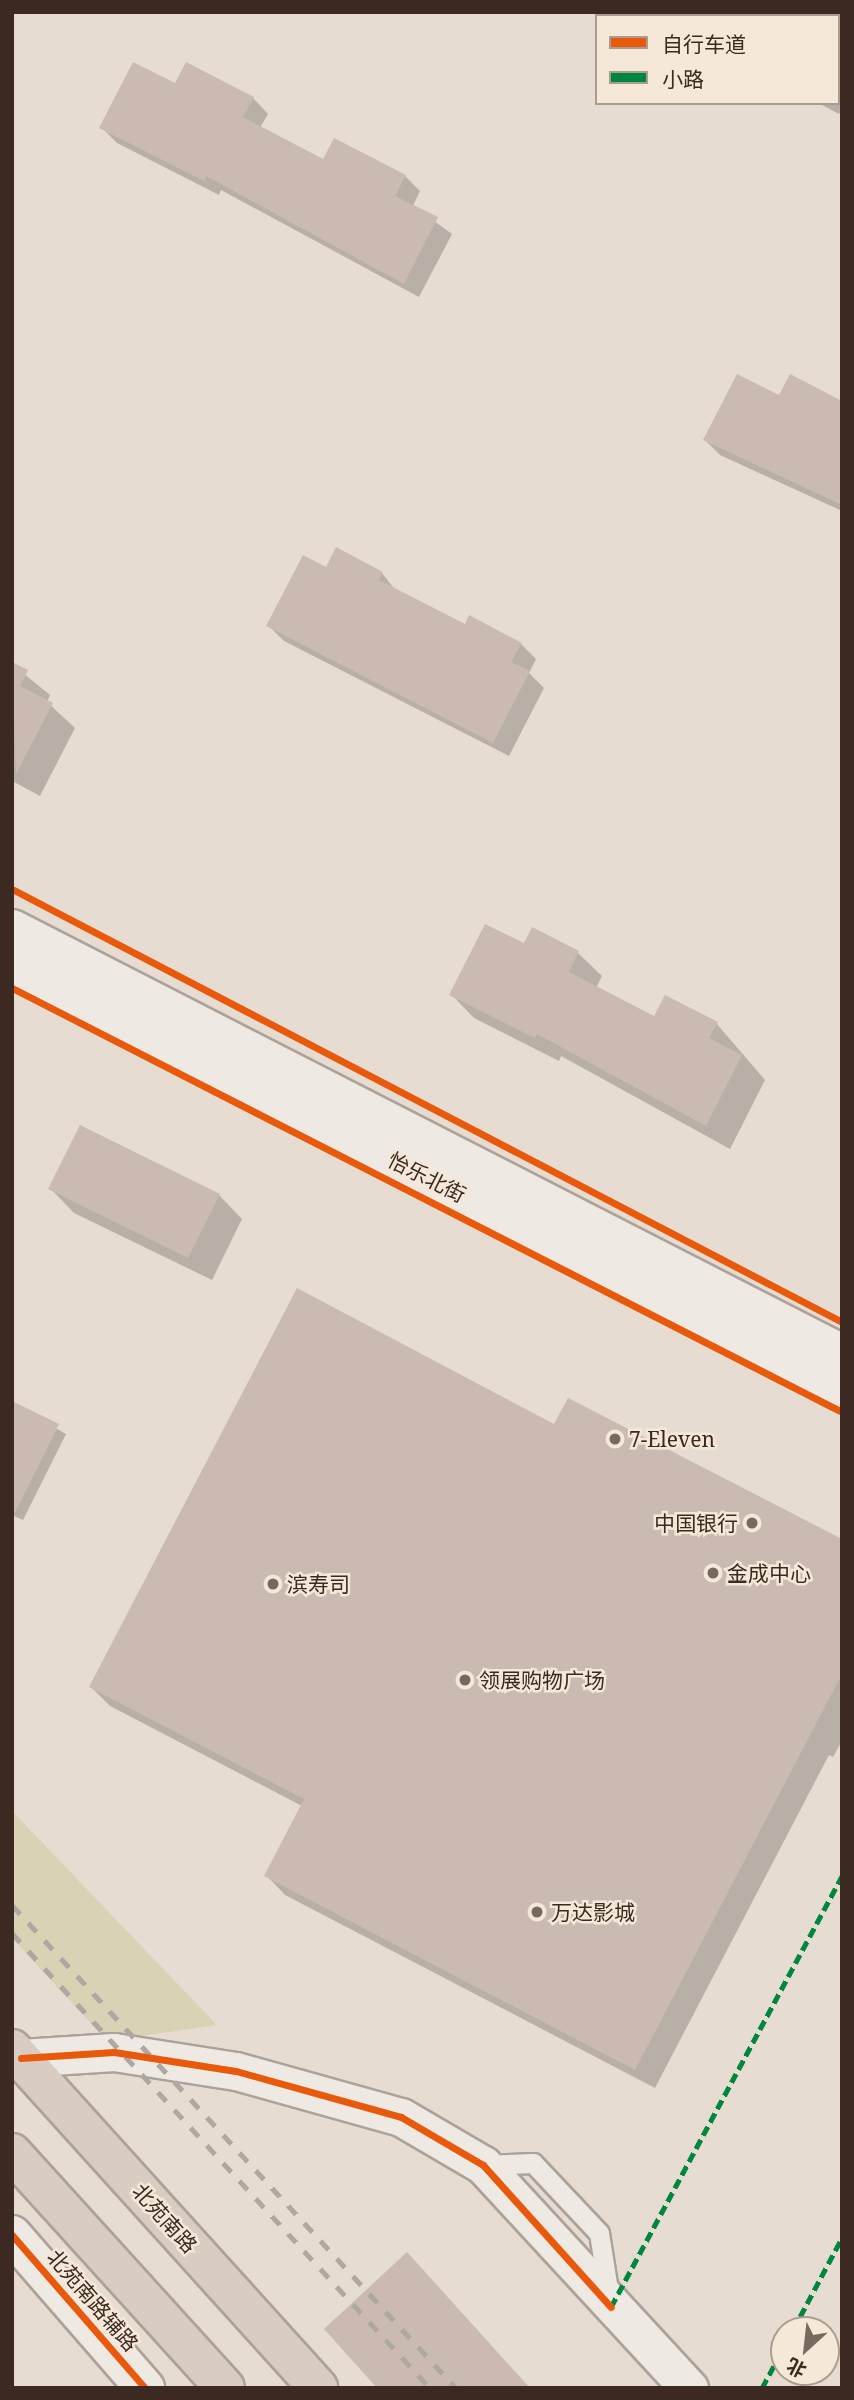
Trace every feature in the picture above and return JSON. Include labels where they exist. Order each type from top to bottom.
[{"type":"highway","name":"北苑南路","points":[[16,2054],[318,2388]]},
{"type":"highway","points":[[12,2153],[225,2388]]},
{"type":"main road","name":"怡乐北街","points":[[12,929],[842,1354]]},
{"type":"main road","name":"怡乐北街","points":[[12,962],[842,1392]]},
{"type":"main road","name":"北苑南路辅路","points":[[12,2235],[145,2388]]},
{"type":"street","points":[[16,2054],[114,2052],[236,2071],[401,2117],[483,2165],[611,2307],[689,2388]]},
{"type":"shaded area","points":[[12,1811],[217,2025],[107,2041],[12,1938]]},
{"type":"building","points":[[653,12],[842,12],[842,65],[840,68],[840,14]]},
{"type":"building","points":[[133,62],[175,83],[186,62],[254,97],[243,117],[323,159],[334,138],[406,175],[395,196],[438,217],[404,284],[206,176],[204,181],[99,128]]},
{"type":"building","points":[[737,374],[779,395],[790,374],[842,401],[842,505],[703,440]]},
{"type":"building","points":[[336,547],[383,572],[379,580],[465,624],[469,615],[522,643],[511,662],[530,671],[493,743],[266,626],[303,555],[326,567]]},
{"type":"building","points":[[12,662],[28,670],[20,686],[53,703],[16,774]]},
{"type":"building","points":[[485,924],[524,943],[532,927],[579,951],[569,972],[654,1016],[665,995],[718,1022],[709,1038],[742,1055],[706,1126],[537,1034],[535,1038],[449,995]]},
{"type":"building","points":[[80,1125],[220,1194],[188,1258],[48,1189]]},
{"type":"building","name":"领展购物广场","points":[[297,1288],[554,1424],[568,1398],[842,1539],[842,1674],[635,2070],[264,1876],[304,1799],[89,1687]]},
{"type":"building","points":[[12,1401],[59,1424],[15,1513],[12,1512]]},
{"type":"building","points":[[407,2252],[530,2388],[377,2388],[324,2329]]},
{"type":"railway","points":[[12,1905],[456,2388]]},
{"type":"railway","points":[[12,1933],[430,2388]]},
{"type":"marked path","points":[[611,2307],[842,1876]]},
{"type":"marked path","points":[[800,2316],[842,2238]]},
{"type":"marked path","points":[[762,2388],[770,2373]]},
{"type":"cycle path","points":[[12,889],[842,1322]]},
{"type":"cycle path","points":[[12,988],[842,1412]]},
{"type":"cycle path","points":[[21,2058],[114,2052],[236,2071],[401,2117],[483,2165],[611,2307]]},
{"type":"cycle path","points":[[12,2235],[145,2388]]},
{"type":"place","name":"7-Eleven","points":[[615,1439]]},
{"type":"place","name":"中国银行","points":[[752,1523]]},
{"type":"place","name":"金成中心","points":[[713,1573]]},
{"type":"place","name":"滨寿司","points":[[273,1584]]},
{"type":"place","name":"领展购物广场","points":[[465,1680]]},
{"type":"place","name":"万达影城","points":[[537,1912]]}]
